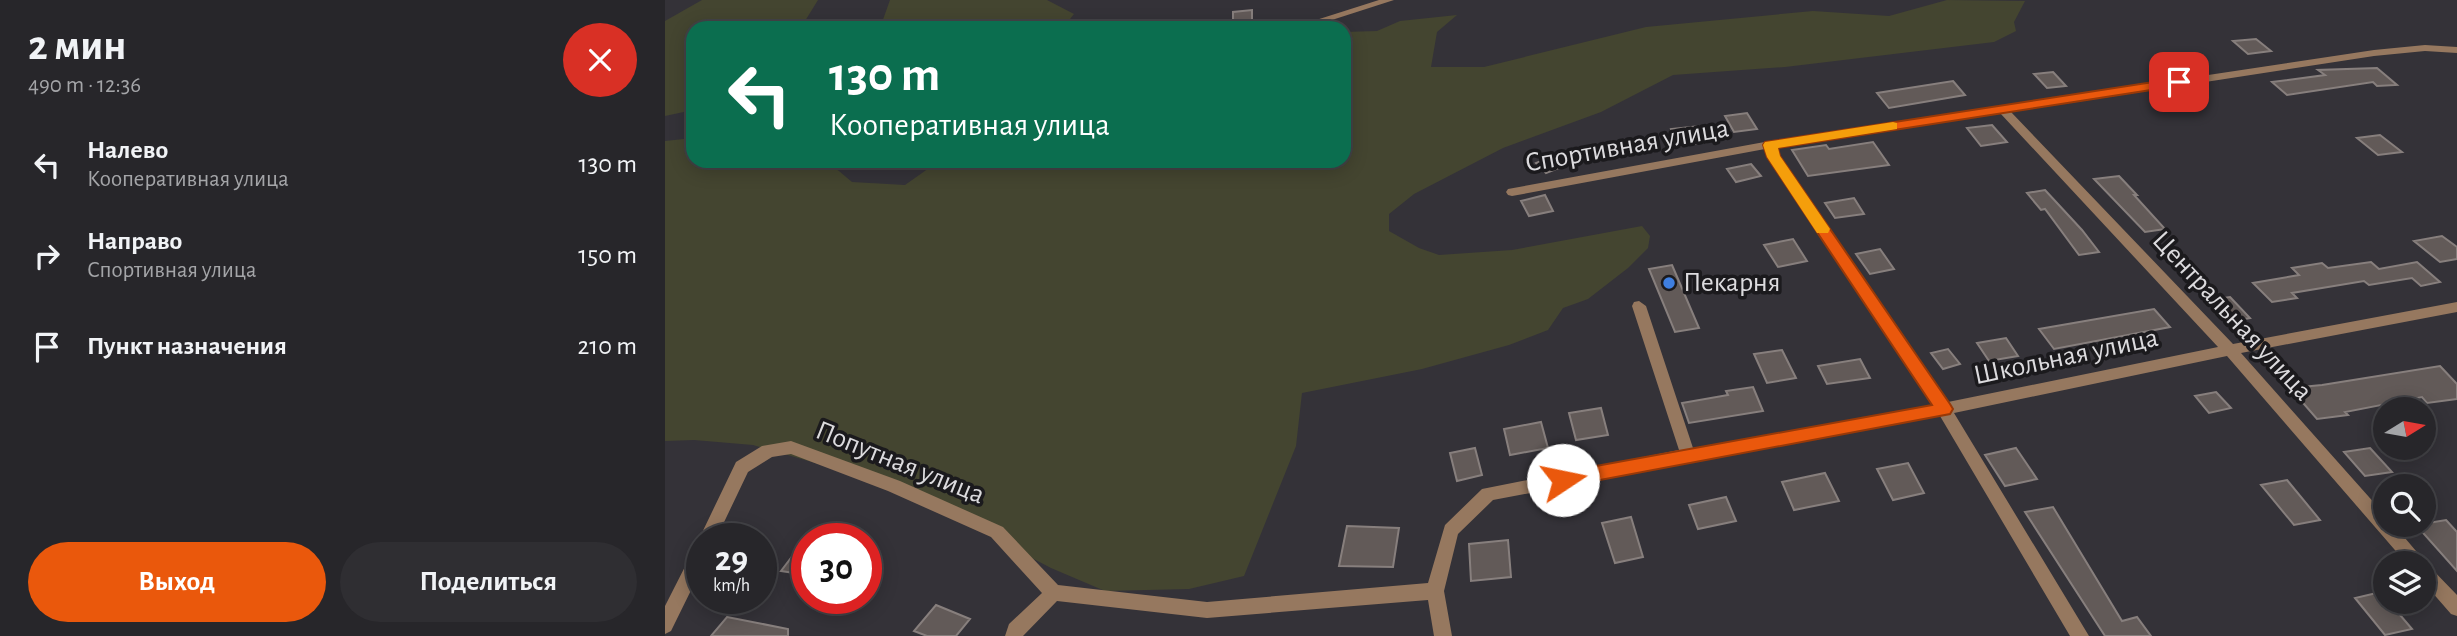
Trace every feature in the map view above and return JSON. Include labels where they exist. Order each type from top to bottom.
[{"type":"street","points":[[1319,21],[1389,0]]},
{"type":"street","name":"Спортивная улица","points":[[1513,192],[1770,145],[2374,53],[2425,48],[2457,50]]},
{"type":"street","name":"Центральная улица","points":[[2002,109],[2230,350],[2407,551]]},
{"type":"street","points":[[1770,145],[1773,157],[1944,409],[2080,636]]},
{"type":"street","points":[[1639,306],[1688,455]]},
{"type":"street","name":"Школьная улица","points":[[1435,591],[1451,530],[1488,494],[1944,409],[2457,307]]},
{"type":"street","name":"Попутная улица","points":[[715,523],[743,467],[768,451],[791,447],[894,486],[997,532],[1054,593]]},
{"type":"street","points":[[665,625],[686,582]]},
{"type":"street","points":[[2436,584],[2457,608]]},
{"type":"street","points":[[1014,636],[1015,631],[1054,593],[1207,610],[1435,591],[1443,636]]},
{"type":"green space","points":[[702,0],[818,0],[805,21],[686,21],[686,112],[665,116],[665,21]]},
{"type":"green space","points":[[890,0],[1047,0],[1074,14],[1068,21],[882,21]]},
{"type":"green space","points":[[1947,0],[2025,1],[2014,22],[2016,31],[1994,42],[1785,67],[1673,75],[1601,112],[1503,148],[1414,194],[1389,214],[1389,231],[1419,248],[1439,255],[1512,250],[1642,226],[1650,236],[1648,248],[1628,268],[1588,299],[1563,308],[1548,330],[1509,345],[1422,369],[1302,393],[1296,446],[1244,576],[1189,589],[1105,591],[1051,568],[894,486],[753,445],[694,440],[665,441],[665,141],[686,139],[686,168],[835,168],[852,182],[905,185],[929,168],[1351,168],[1351,32],[1377,31],[1400,21],[1457,15],[1437,32],[1431,67],[1484,67],[1646,27],[1813,11],[1889,16]]},
{"type":"building","points":[[1252,10],[1252,21],[1233,21],[1233,12]]},
{"type":"building","points":[[2256,39],[2271,51],[2248,54],[2233,41]]},
{"type":"building","points":[[2177,54],[2192,68],[2172,70],[2157,56]]},
{"type":"building","points":[[2377,68],[2397,85],[2377,86],[2373,82],[2287,95],[2272,82],[2325,75],[2318,70]]},
{"type":"building","points":[[2053,72],[2066,86],[2047,88],[2034,74]]},
{"type":"building","points":[[1953,81],[1965,95],[1889,108],[1877,93]]},
{"type":"building","points":[[1747,113],[1757,129],[1734,132],[1725,116]]},
{"type":"building","points":[[1992,125],[2007,142],[1981,146],[1967,128]]},
{"type":"building","points":[[1700,126],[1708,142],[1678,146],[1671,129]]},
{"type":"building","points":[[2380,135],[2402,152],[2378,155],[2357,138]]},
{"type":"building","points":[[1873,142],[1889,165],[1808,176],[1792,150],[1826,145],[1829,149]]},
{"type":"building","points":[[1553,156],[1564,166],[1546,173],[1536,163]]},
{"type":"building","points":[[1751,164],[1761,176],[1736,182],[1727,169]]},
{"type":"building","points":[[2119,176],[2165,229],[2145,232],[2094,179]]},
{"type":"building","points":[[2045,190],[2099,252],[2079,255],[2045,209],[2041,210],[2027,193]]},
{"type":"building","points":[[1545,195],[1553,211],[1529,216],[1521,201]]},
{"type":"building","points":[[1854,198],[1864,214],[1835,218],[1825,203]]},
{"type":"building","points":[[2442,236],[2457,247],[2457,259],[2440,262],[2414,241]]},
{"type":"building","points":[[1793,239],[1807,261],[1778,267],[1764,245]]},
{"type":"building","points":[[1880,249],[1894,269],[1870,274],[1856,254]]},
{"type":"building","points":[[2371,262],[2379,269],[2417,262],[2440,282],[2421,286],[2412,278],[2369,285],[2364,281],[2292,293],[2297,298],[2272,302],[2253,283],[2299,275],[2292,268],[2322,263],[2328,268]]},
{"type":"building","points":[[1672,265],[1699,328],[1675,332],[1649,269]]},
{"type":"building","points":[[2230,297],[2250,318],[2229,322],[2209,300]]},
{"type":"building","points":[[2154,309],[2170,327],[2054,349],[2039,329]]},
{"type":"building","points":[[2006,338],[2018,356],[1989,361],[1977,343]]},
{"type":"building","points":[[1948,349],[1960,364],[1943,369],[1931,353]]},
{"type":"building","points":[[1782,350],[1796,378],[1767,383],[1754,354]]},
{"type":"building","points":[[1860,359],[1870,378],[1827,384],[1818,366]]},
{"type":"building","points":[[2440,366],[2457,384],[2457,399],[2436,402],[2436,397],[2373,397],[2373,407],[2345,412],[2348,415],[2317,419],[2290,388]]},
{"type":"building","points":[[1753,387],[1763,411],[1689,423],[1682,403],[1728,395],[1726,391]]},
{"type":"building","points":[[2216,392],[2231,408],[2209,413],[2195,396]]},
{"type":"building","points":[[1601,408],[1608,435],[1576,440],[1569,413]]},
{"type":"building","points":[[1541,422],[1548,448],[1510,455],[1504,429]]},
{"type":"building","points":[[1475,448],[1482,475],[1457,481],[1450,453]]},
{"type":"building","points":[[2016,448],[2037,479],[2005,486],[1985,455]]},
{"type":"building","points":[[2370,448],[2373,451],[2373,460],[2381,460],[2392,472],[2365,476],[2344,452]]},
{"type":"building","points":[[1908,463],[1924,493],[1893,500],[1877,469]]},
{"type":"building","points":[[1825,473],[1839,501],[1794,510],[1782,482]]},
{"type":"building","points":[[2287,480],[2320,520],[2294,525],[2261,485]]},
{"type":"building","points":[[1726,497],[1736,521],[1698,529],[1689,505]]},
{"type":"building","points":[[2053,507],[2122,621],[2137,617],[2151,636],[2105,636],[2025,512]]},
{"type":"building","points":[[1631,517],[1643,557],[1615,563],[1602,523]]},
{"type":"building","points":[[2446,520],[2457,532],[2457,571],[2427,537],[2436,537],[2436,522]]},
{"type":"building","points":[[1347,526],[1399,528],[1393,567],[1339,566]]},
{"type":"building","points":[[1508,540],[1511,577],[1471,581],[1469,544]]},
{"type":"building","points":[[791,558],[791,573],[781,571]]},
{"type":"building","points":[[2373,594],[2373,614],[2399,614],[2412,629],[2385,635],[2355,598]]},
{"type":"building","points":[[936,605],[970,619],[956,636],[927,636],[914,631]]},
{"type":"building","points":[[727,617],[788,629],[788,636],[711,636]]},
{"type":"slow traffic","points":[[1823,229],[1773,157],[1770,145],[1893,126]]},
{"type":"place","name":"Пекарня","points":[[1669,283]]},
{"type":"route","points":[[1563,480],[1944,409],[1773,157],[1770,145],[2179,82]]}]
